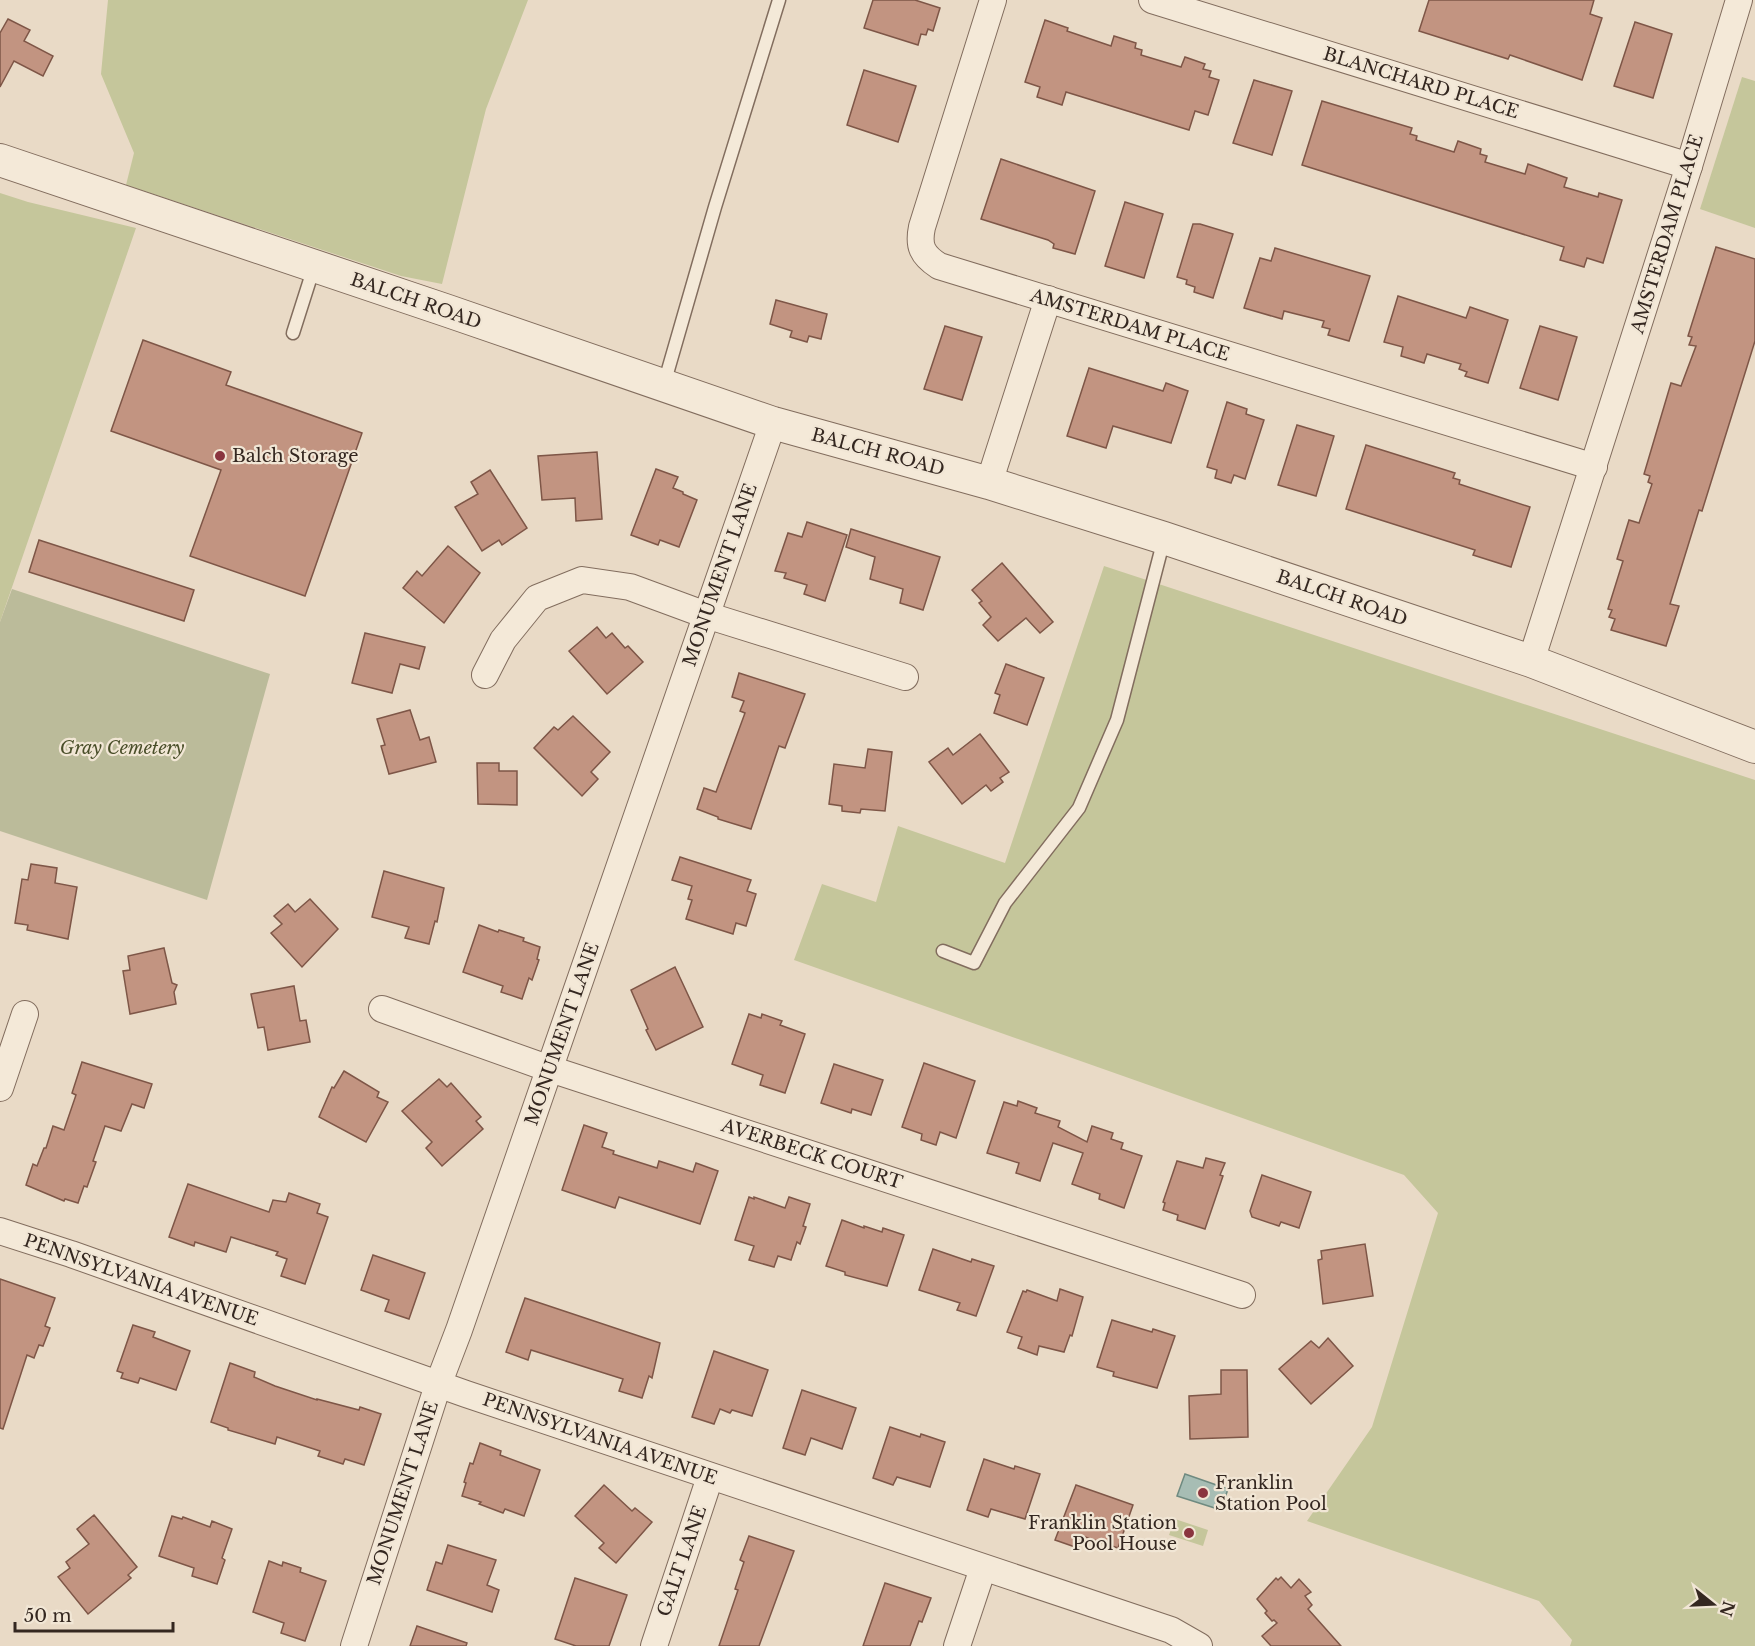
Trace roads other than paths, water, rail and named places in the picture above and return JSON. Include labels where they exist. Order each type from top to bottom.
[{"type":"street","name":"AMSTERDAM PLACE","points":[[993,0],[922,227],[921,249],[928,259],[939,266],[1594,467]]},
{"type":"street","name":"BLANCHARD PLACE","points":[[1152,0],[1689,166]]},
{"type":"street","name":"AMSTERDAM PLACE","points":[[1531,661],[1689,166],[1738,0]]},
{"type":"street","name":"BALCH ROAD","points":[[0,160],[773,423],[989,483],[1164,538],[1531,661],[1755,747]]},
{"type":"street","points":[[989,483],[1048,299]]},
{"type":"street","name":"MONUMENT LANE","points":[[354,1646],[438,1384],[550,1069],[773,423]]},
{"type":"street","points":[[485,675],[503,640],[537,598],[582,580],[630,587],[706,615],[905,677]]},
{"type":"street","name":"AVERBECK COURT","points":[[382,1009],[550,1069],[1242,1295]]},
{"type":"street","points":[[0,1088],[25,1014]]},
{"type":"street","name":"PENNSYLVANIA AVENUE","points":[[0,1231],[710,1477],[1171,1630],[1199,1646]]},
{"type":"street","name":"GALT LANE","points":[[654,1646],[710,1477]]},
{"type":"street","points":[[957,1646],[983,1568]]},
{"type":"lane","points":[[664,386],[715,207],[779,0]]},
{"type":"lane","points":[[293,333],[314,266]]},
{"type":"lane","points":[[943,951],[974,963],[1005,903],[1079,808],[1117,720],[1164,538]]},
{"type":"place","name":"Balch Storage","points":[[220,456]]},
{"type":"place","name":"Franklin Station Pool","points":[[1203,1493]]},
{"type":"place","name":"Franklin Station Pool House","points":[[1189,1533]]},
{"type":"park label","name":"Gray Cemetery","points":[[122,748]]}]
